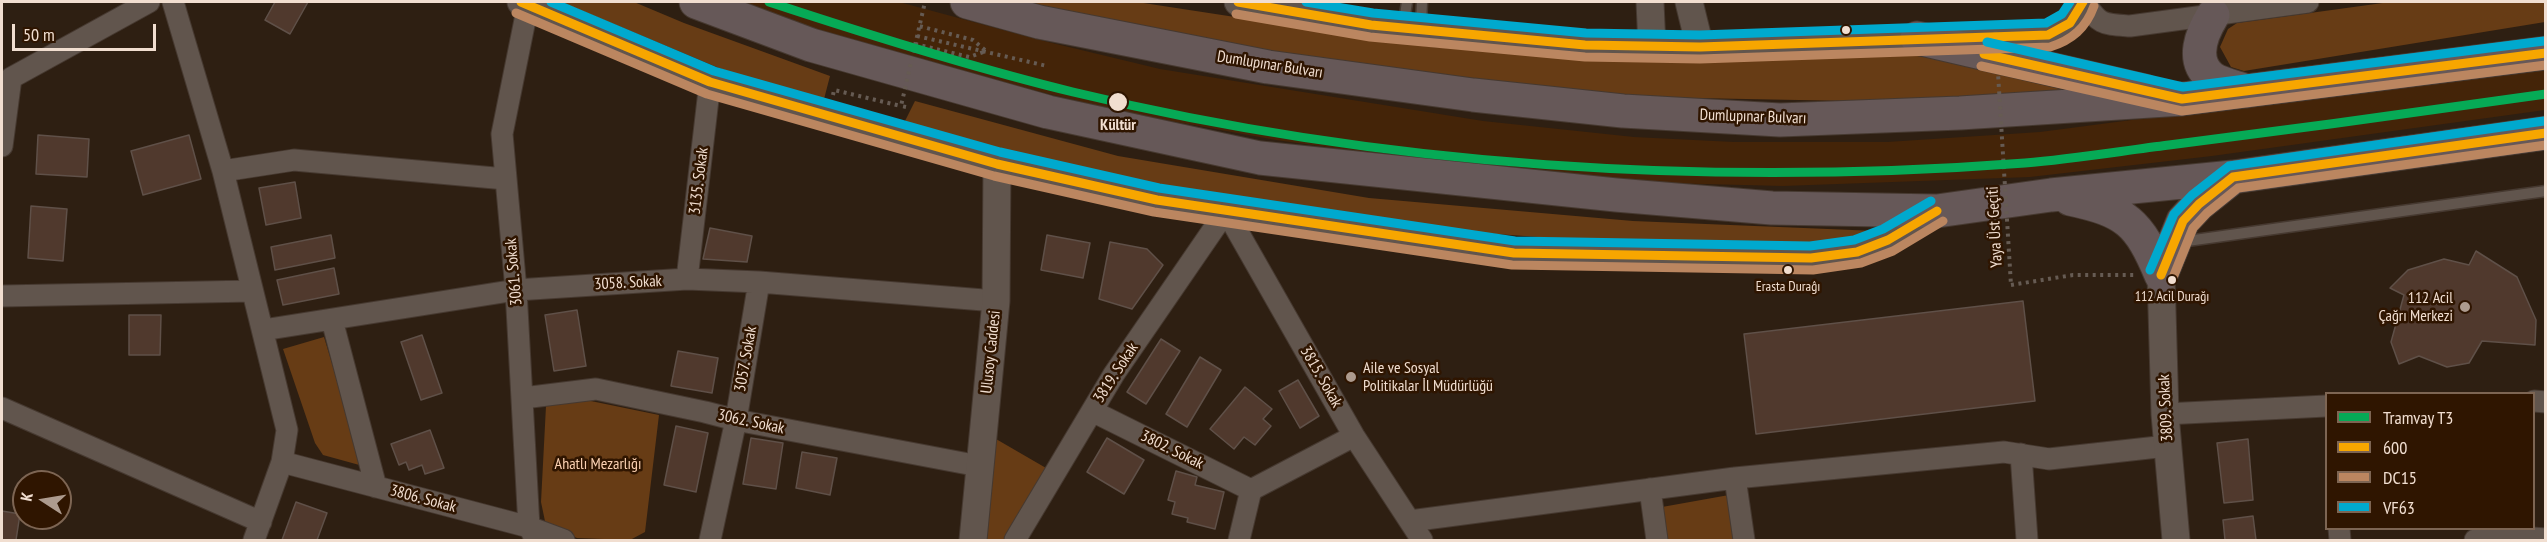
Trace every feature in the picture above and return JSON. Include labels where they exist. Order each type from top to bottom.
[{"type":"highway","points":[[696,2],[811,45],[1037,109],[1260,158],[1616,195],[1772,208],[1937,211],[2051,195],[2233,177],[2546,133]]},
{"type":"highway","name":"Dumlupınar Bulvarı","points":[[967,2],[1039,22],[1268,67],[1473,95],[1623,111],[1780,120],[1960,113],[2182,99],[2546,53]]},
{"type":"highway","points":[[2213,15],[2202,32],[2198,49],[2202,64],[2211,77],[2247,91]]},
{"type":"highway","points":[[1917,38],[2182,99]]},
{"type":"highway","points":[[2161,275],[2183,221],[2199,204],[2233,177]]},
{"type":"highway","points":[[2051,195],[2102,206],[2130,222],[2147,242],[2161,275]]},
{"type":"street","points":[[2,146],[6,69],[149,2]]},
{"type":"street","points":[[2,408],[257,531],[282,462],[287,430],[223,171],[172,2]]},
{"type":"street","points":[[1238,2],[1403,28],[1585,45],[1652,47],[2048,35],[2072,23],[2084,2],[2097,20],[2130,26],[2308,2]]},
{"type":"street","points":[[1650,2],[1652,47]]},
{"type":"street","points":[[1689,2],[1700,47]]},
{"type":"street","points":[[524,3],[710,82],[997,164],[1157,200],[1226,211],[1514,253],[1811,258],[1857,252],[1888,240],[1937,211]]},
{"type":"street","name":"3061. Sokak","points":[[524,3],[502,134],[516,290],[533,534]]},
{"type":"street","name":"3135. Sokak","points":[[687,279],[710,82]]},
{"type":"street","points":[[223,171],[294,160],[506,178]]},
{"type":"street","name":"Ulusoy Caddesi","points":[[973,540],[996,301],[997,164]]},
{"type":"street","name":"3819. Sokak","points":[[1015,540],[1092,411],[1226,211]]},
{"type":"street","name":"3815. Sokak","points":[[1226,211],[1354,436],[1422,540]]},
{"type":"street","name":"3809. Sokak","points":[[2161,275],[2165,414],[2176,540]]},
{"type":"street","name":"3058. Sokak","points":[[263,330],[516,290],[687,279],[759,282],[996,301]]},
{"type":"street","name":"3057. Sokak","points":[[710,540],[736,420],[759,282]]},
{"type":"street","points":[[2,296],[252,291]]},
{"type":"street","points":[[332,320],[376,487]]},
{"type":"street","name":"3062. Sokak","points":[[523,398],[596,389],[736,420],[979,466]]},
{"type":"street","points":[[2165,414],[2325,406]]},
{"type":"street","name":"3802. Sokak","points":[[1092,411],[1251,490]]},
{"type":"street","points":[[1239,540],[1251,490],[1354,436]]},
{"type":"street","points":[[1410,521],[1735,478],[2004,452],[2049,459],[2167,446]]},
{"type":"street","points":[[2021,454],[2027,540]]},
{"type":"street","name":"3806. Sokak","points":[[282,462],[376,487],[533,534],[564,540]]},
{"type":"street","points":[[1735,478],[1744,540]]},
{"type":"street","points":[[1650,489],[1657,540]]},
{"type":"street","points":[[2475,540],[2518,535],[2546,539]]},
{"type":"lane","points":[[1403,28],[1407,2]]},
{"type":"lane","points":[[1422,2],[1421,24],[1431,31]]},
{"type":"lane","points":[[2174,242],[2546,191]]},
{"type":"path","points":[[842,92],[904,107],[925,2]]},
{"type":"path","name":"Yaya Üst Geçiti","points":[[1995,24],[2011,285],[2073,275],[2161,275]]},
{"type":"path","points":[[919,26],[973,40],[986,51]]},
{"type":"path","points":[[917,36],[1047,66]]},
{"type":"path","points":[[915,44],[969,57],[986,51]]},
{"type":"shaded area","points":[[727,2],[899,2],[1160,69],[1483,121],[1634,137],[1734,142],[1887,142],[2040,132],[2545,66],[2545,110],[2212,156],[2030,177],[1783,186],[1664,183],[1406,158],[1276,140],[1132,114],[967,74],[820,32]]},
{"type":"green space","points":[[561,2],[634,2],[684,23],[830,76],[823,103],[719,68]]},
{"type":"green space","points":[[1025,2],[1137,2],[1431,47],[1628,60],[1910,53],[1986,60],[2099,87],[2057,96],[1851,101],[1587,96],[1393,71],[1198,39],[1066,13]]},
{"type":"green space","points":[[2390,2],[2545,2],[2545,22],[2244,71],[2231,67],[2220,47],[2228,29],[2237,23]]},
{"type":"green space","points":[[915,101],[1118,156],[1369,198],[1633,221],[1877,231],[1835,246],[1694,248],[1482,233],[1253,208],[1074,171],[902,127]]},
{"type":"green space","points":[[324,337],[363,466],[323,455],[315,443],[283,349]]},
{"type":"green space","name":"Ahatlı Mezarlığı","points":[[586,400],[659,415],[645,532],[630,540],[577,538],[546,526],[541,502],[546,406]]},
{"type":"green space","points":[[996,439],[1046,468],[1006,540],[983,540]]},
{"type":"green space","points":[[1729,495],[1737,540],[1666,540],[1662,507]]},
{"type":"building","points":[[275,2],[308,2],[290,34],[265,20]]},
{"type":"building","points":[[38,135],[89,139],[87,177],[36,174]]},
{"type":"building","points":[[189,135],[201,179],[143,195],[131,151]]},
{"type":"building","points":[[295,182],[301,218],[266,225],[259,188]]},
{"type":"building","points":[[31,206],[67,209],[63,261],[28,258]]},
{"type":"building","points":[[710,228],[752,236],[747,262],[703,259]]},
{"type":"building","points":[[331,235],[335,258],[275,270],[271,247]]},
{"type":"building","points":[[1047,235],[1090,243],[1083,278],[1041,270]]},
{"type":"building","points":[[1110,242],[1147,249],[1163,265],[1132,309],[1099,299]]},
{"type":"building","name":"112 Acil Çağrı Merkezi","points":[[2476,251],[2517,277],[2536,320],[2535,345],[2482,341],[2469,363],[2447,367],[2419,356],[2399,364],[2391,342],[2404,295],[2390,288],[2408,270],[2444,259],[2469,265]]},
{"type":"building","points":[[334,268],[339,294],[283,305],[277,280]]},
{"type":"building","points":[[2023,301],[2035,401],[1756,434],[1744,334]]},
{"type":"building","points":[[577,310],[586,366],[554,371],[545,315]]},
{"type":"building","points":[[129,315],[161,315],[160,355],[129,355]]},
{"type":"building","points":[[422,335],[442,393],[421,400],[401,342]]},
{"type":"building","points":[[1161,339],[1180,351],[1146,404],[1127,392]]},
{"type":"building","points":[[678,351],[718,358],[712,393],[671,386]]},
{"type":"building","points":[[1200,357],[1221,370],[1187,427],[1166,414]]},
{"type":"building","points":[[1298,380],[1319,416],[1300,428],[1279,391]]},
{"type":"building","points":[[1245,387],[1272,409],[1263,419],[1271,426],[1255,445],[1244,437],[1234,449],[1210,429]]},
{"type":"building","points":[[676,426],[708,433],[696,492],[664,485]]},
{"type":"building","points":[[430,430],[444,468],[425,474],[422,465],[409,470],[406,462],[399,465],[391,444]]},
{"type":"building","points":[[751,438],[783,443],[776,489],[743,484]]},
{"type":"building","points":[[1107,438],[1144,460],[1124,494],[1087,472]]},
{"type":"building","points":[[2248,439],[2253,500],[2224,503],[2217,443]]},
{"type":"building","points":[[802,452],[837,458],[830,495],[796,488]]},
{"type":"building","points":[[1176,471],[1197,477],[1195,485],[1224,492],[1215,529],[1187,522],[1188,518],[1172,514],[1175,502],[1168,500]]},
{"type":"building","points":[[296,502],[327,513],[317,540],[282,540]]},
{"type":"building","points":[[2,511],[12,513],[12,530],[18,530],[16,540],[2,540]]},
{"type":"building","points":[[2253,516],[2256,540],[2225,540],[2223,520]]},
{"type":"tram line","name":"T3","points":[[769,2],[996,72],[1190,118],[1308,138],[1427,154],[1546,165],[1666,171],[1786,173],[1906,170],[2025,163],[2546,94]]},
{"type":"transit line","name":"600","points":[[521,2],[710,82],[997,164],[1157,200],[1514,253],[1811,258],[1857,252],[1888,240],[1937,211]]},
{"type":"transit line","name":"VF63","points":[[551,2],[714,71],[1000,152],[1159,188],[1515,241],[1810,246],[1854,240],[1883,229],[1931,201]]},
{"type":"transit line","name":"600","points":[[1238,2],[1371,25],[1585,45],[1700,47],[2048,35],[2070,23],[2083,2]]},
{"type":"transit line","name":"VF63","points":[[1306,2],[1373,13],[1586,33],[1700,35],[2046,23],[2062,14],[2070,2]]},
{"type":"transit line","name":"DC15","points":[[1236,14],[1370,37],[1585,57],[1700,59],[2050,47],[2065,41],[2077,32],[2087,21],[2094,6]]},
{"type":"transit line","name":"DC15","points":[[516,13],[707,94],[994,176],[1154,212],[1512,265],[1813,270],[1861,263],[1893,251],[1943,221]]},
{"type":"transit line","name":"VF63","points":[[1987,42],[2183,87],[2544,41]]},
{"type":"transit line","name":"600","points":[[1984,54],[2182,99],[2546,53]]},
{"type":"transit line","name":"DC15","points":[[1981,66],[2182,111],[2546,65]]},
{"type":"transit line","name":"VF63","points":[[2150,270],[2174,214],[2192,195],[2229,166],[2544,121]]},
{"type":"transit line","name":"600","points":[[2161,275],[2183,221],[2199,204],[2233,177],[2546,133]]},
{"type":"transit line","name":"DC15","points":[[2172,280],[2193,228],[2207,213],[2238,188],[2546,145]]},
{"type":"place","name":"Kültür","points":[[1118,102]]},
{"type":"place","name":"Erasta Duraĝı","points":[[1788,270]]},
{"type":"place","name":"112 Acil Durağı","points":[[2172,280]]},
{"type":"place","name":"112 Acil Çağrı Merkezi","points":[[2465,307]]},
{"type":"place","name":"Aile ve Sosyal Politikalar İl Müdürlüğü","points":[[1351,377]]}]
